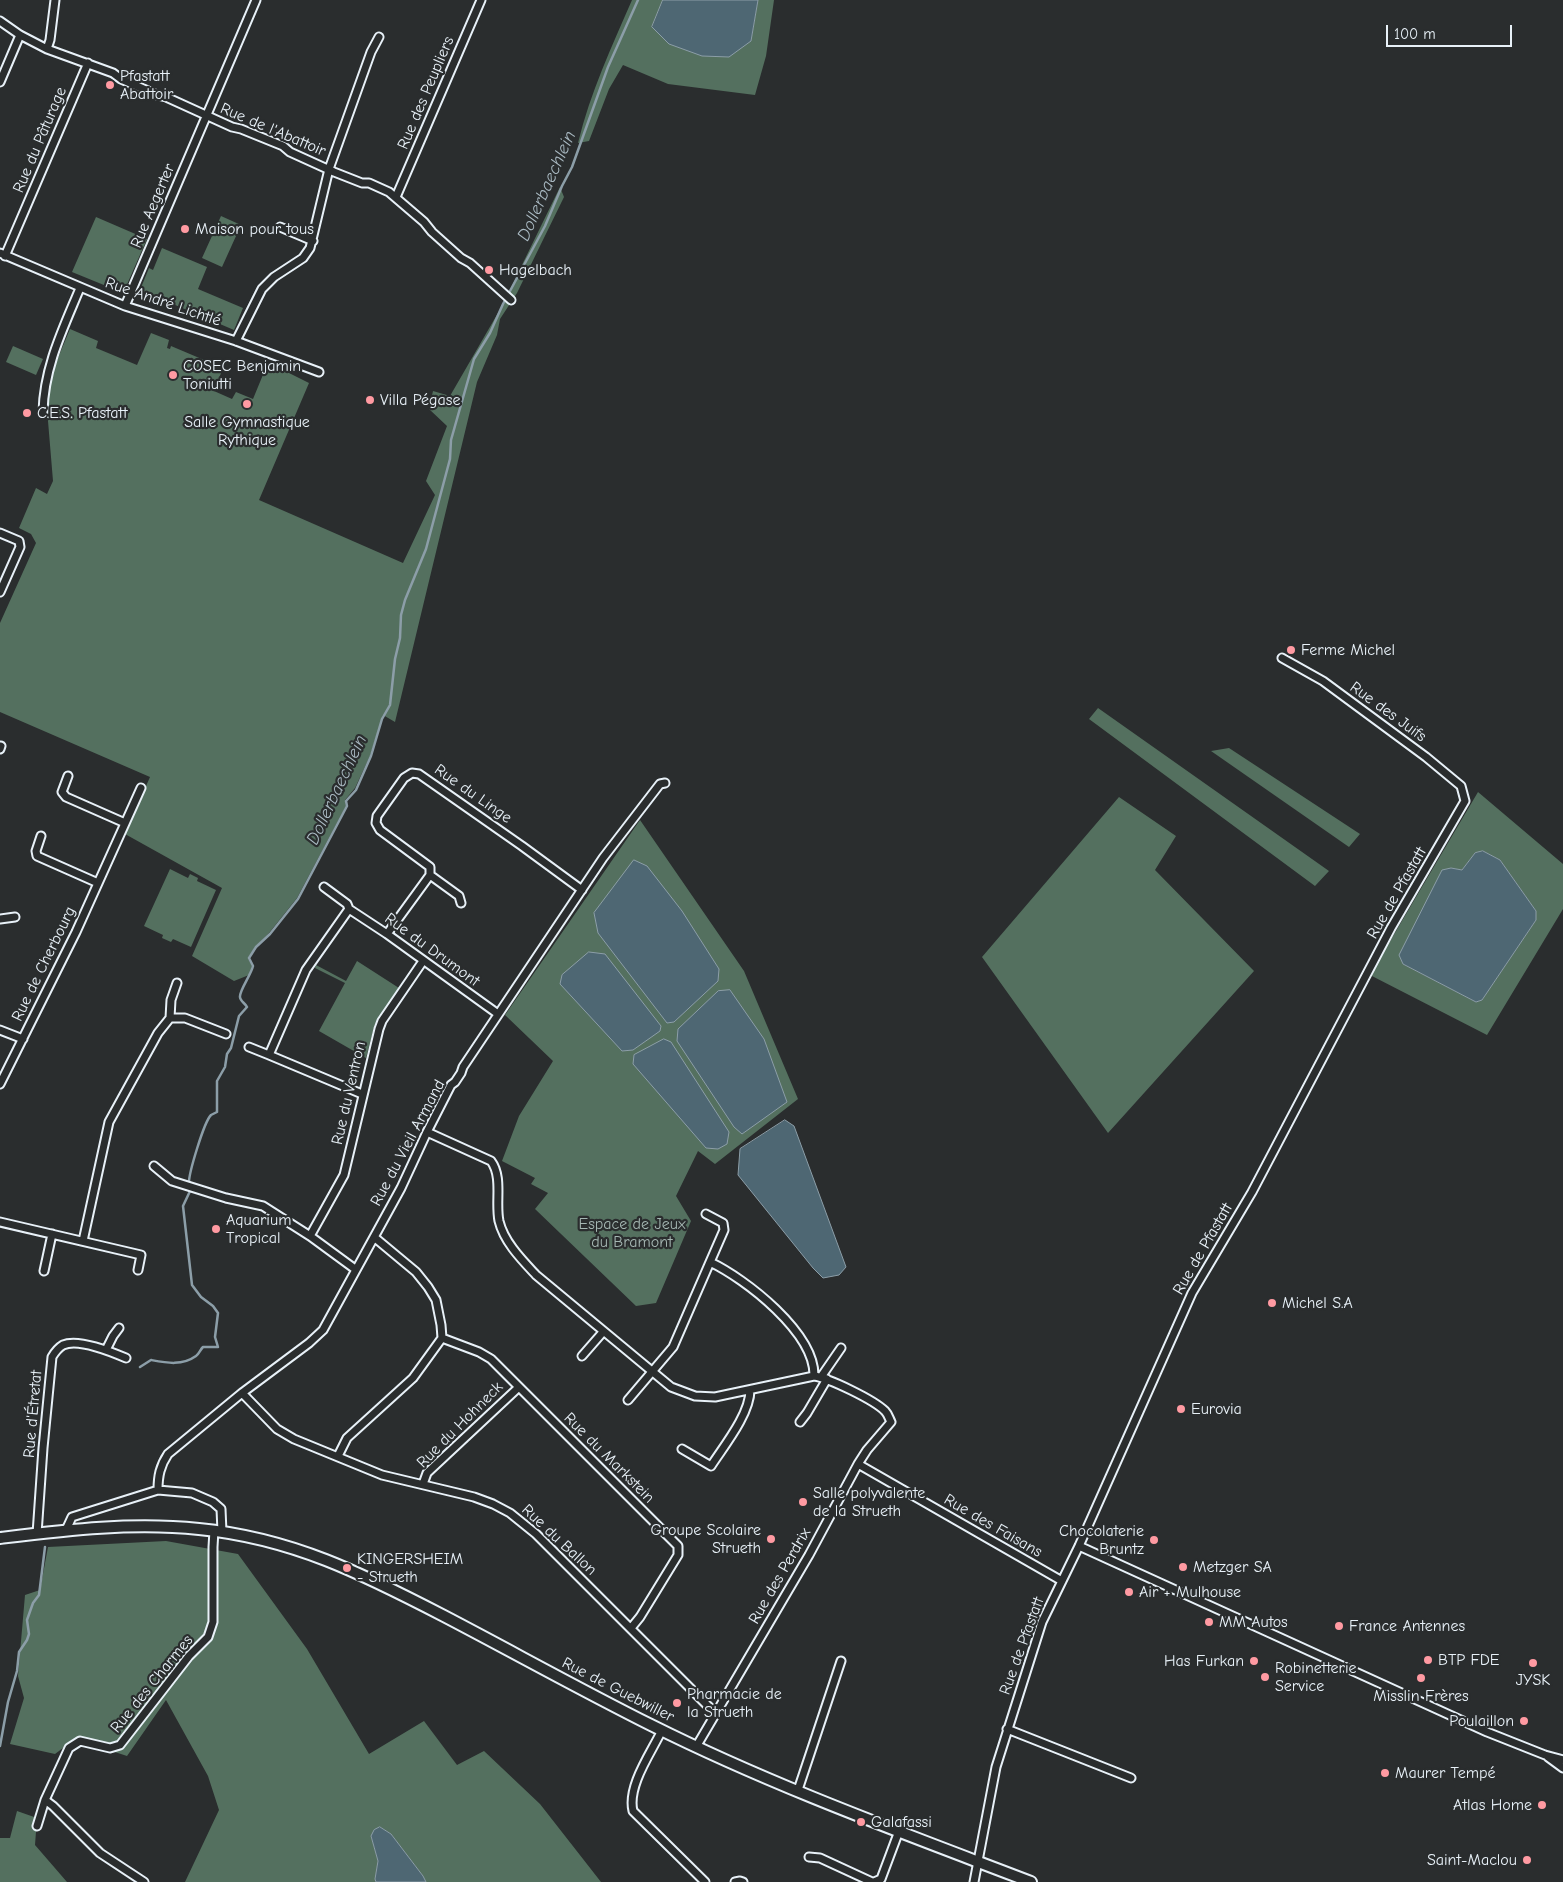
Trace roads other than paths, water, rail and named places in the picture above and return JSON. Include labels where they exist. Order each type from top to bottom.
[{"type":"main road","name":"Rue de Guebwiller","points":[[0,1538],[66,1530],[138,1525],[218,1531],[272,1542],[313,1554],[343,1566],[411,1600],[696,1747],[899,1831],[1031,1882]]},
{"type":"street","points":[[47,49],[50,40],[55,0]]},
{"type":"street","name":"Rue Aegerter","points":[[125,306],[256,0]]},
{"type":"street","name":"Rue des Peupliers","points":[[396,197],[481,0]]},
{"type":"street","name":"Rue de l'Abattoir","points":[[0,21],[20,35],[65,57],[76,58],[113,73],[121,79],[157,95],[166,96],[185,104],[206,116],[283,146],[290,152],[362,183],[369,183],[396,197],[461,258],[470,263],[511,300]]},
{"type":"street","points":[[0,82],[20,35]]},
{"type":"street","points":[[236,341],[262,289],[274,277],[303,258],[310,248],[329,169],[371,52],[379,37]]},
{"type":"street","name":"Rue du Pâturage","points":[[3,255],[88,63]]},
{"type":"street","points":[[280,227],[313,240]]},
{"type":"street","name":"Rue André Lichtlé","points":[[3,255],[125,306],[236,341],[319,372]]},
{"type":"street","points":[[43,412],[43,394],[53,351],[80,288]]},
{"type":"street","points":[[0,533],[19,541],[20,548],[0,592]]},
{"type":"street","name":"Rue des Juifs","points":[[1282,658],[1324,681],[1426,757],[1461,786],[1465,801]]},
{"type":"street","name":"Rue du Linge","points":[[461,903],[459,896],[430,875],[430,867],[380,830],[376,823],[377,816],[382,808],[404,778],[412,773],[419,774],[582,890]]},
{"type":"street","points":[[68,776],[62,792],[66,797],[125,823]]},
{"type":"street","name":"Rue du Vieil Armand","points":[[158,1490],[161,1464],[168,1454],[242,1392],[309,1343],[323,1330],[401,1188],[451,1085],[461,1074],[463,1067],[603,858],[650,794],[660,784],[665,783]]},
{"type":"street","name":"Rue de Cherbourg","points":[[0,1084],[68,950],[140,788]]},
{"type":"street","name":"Rue de Pfastatt","points":[[974,1882],[996,1767],[1042,1622],[1079,1546],[1192,1294],[1257,1184],[1392,928],[1465,801]]},
{"type":"street","points":[[42,836],[36,851],[37,856],[98,883]]},
{"type":"street","points":[[387,934],[430,875]]},
{"type":"street","name":"Rue du Drumont","points":[[324,887],[347,904],[349,909],[498,1014]]},
{"type":"street","points":[[269,1055],[306,970],[349,909]]},
{"type":"street","points":[[0,919],[15,917]]},
{"type":"street","name":"Rue du Ventron","points":[[310,1236],[344,1175],[362,1094],[382,1021],[423,961]]},
{"type":"street","points":[[83,1241],[109,1122],[158,1033],[170,1018],[171,1000],[177,983]]},
{"type":"street","points":[[170,1018],[185,1018],[226,1034]]},
{"type":"street","points":[[0,1030],[22,1039]]},
{"type":"street","points":[[249,1047],[362,1094]]},
{"type":"street","points":[[427,1132],[491,1161],[496,1168],[499,1221],[507,1239],[518,1256],[536,1275],[671,1387],[695,1396],[715,1397],[821,1378]]},
{"type":"street","points":[[154,1166],[172,1181],[226,1198],[262,1206],[310,1236],[355,1270]]},
{"type":"street","points":[[628,1400],[673,1347],[724,1230],[723,1223],[706,1214]]},
{"type":"street","points":[[0,1222],[141,1255],[138,1270]]},
{"type":"street","points":[[44,1271],[52,1234]]},
{"type":"street","points":[[338,1456],[347,1438],[413,1378],[442,1338],[436,1300],[428,1287],[416,1272],[374,1237]]},
{"type":"street","points":[[710,1262],[722,1267],[762,1295],[788,1323],[802,1342],[821,1378]]},
{"type":"street","points":[[106,1350],[113,1336],[120,1328]]},
{"type":"street","points":[[582,1356],[603,1332]]},
{"type":"street","name":"Rue du Markstein","points":[[442,1338],[479,1352],[491,1359],[678,1546],[678,1554],[640,1618],[631,1628]]},
{"type":"street","name":"Rue d'Étretat","points":[[37,1534],[52,1357],[62,1346],[76,1343],[106,1350],[126,1358]]},
{"type":"street","points":[[800,1422],[807,1413],[821,1378],[841,1348]]},
{"type":"street","name":"Rue des Perdrix","points":[[696,1747],[809,1555],[858,1464],[867,1450],[891,1422],[887,1412],[821,1378]]},
{"type":"street","name":"Rue du Hohneck","points":[[422,1484],[427,1473],[519,1387]]},
{"type":"street","points":[[682,1449],[711,1466],[743,1414],[750,1400],[750,1390]]},
{"type":"street","name":"Rue du Ballon","points":[[242,1392],[277,1430],[294,1438],[382,1474],[474,1497],[510,1513],[536,1534],[716,1714]]},
{"type":"street","name":"Rue des Faisans","points":[[858,1464],[1062,1581]]},
{"type":"street","points":[[66,1530],[72,1517],[158,1490],[192,1493],[213,1502],[221,1510],[218,1531]]},
{"type":"street","name":"Rue des Charmes","points":[[37,1826],[45,1800],[69,1748],[80,1741],[110,1748],[120,1746],[189,1656],[208,1637],[213,1622],[212,1546],[218,1531]]},
{"type":"street","points":[[1079,1546],[1488,1732],[1545,1755],[1563,1760]]},
{"type":"street","points":[[798,1790],[841,1661]]},
{"type":"street","points":[[662,1730],[632,1789],[630,1801],[633,1811],[705,1882]]},
{"type":"street","points":[[1007,1730],[1132,1778]]},
{"type":"street","points":[[1545,1755],[1563,1768]]},
{"type":"street","points":[[45,1800],[54,1806],[100,1853],[144,1882]]},
{"type":"street","points":[[809,1857],[820,1858],[873,1882],[882,1879],[899,1831]]},
{"type":"street","points":[[735,1882],[743,1882]]},
{"type":"water","points":[[663,0],[758,0],[751,41],[729,57],[702,56],[669,44],[652,27]]},
{"type":"water","points":[[1483,851],[1500,860],[1536,911],[1536,920],[1482,1000],[1476,1002],[1403,964],[1399,955],[1442,870],[1451,868],[1462,870],[1475,853]]},
{"type":"water","points":[[634,860],[647,866],[682,911],[719,969],[718,981],[674,1022],[667,1023],[598,933],[594,913]]},
{"type":"water","points":[[589,952],[605,954],[661,1026],[660,1031],[633,1050],[622,1051],[560,984],[562,975]]},
{"type":"water","points":[[730,990],[764,1039],[787,1102],[742,1134],[734,1127],[677,1041],[678,1029],[718,991]]},
{"type":"water","points":[[664,1039],[671,1042],[729,1132],[727,1144],[718,1149],[706,1148],[633,1064],[634,1055]]},
{"type":"water","points":[[785,1120],[794,1126],[846,1267],[839,1275],[823,1278],[738,1175],[740,1149]]},
{"type":"water","points":[[380,1827],[391,1834],[426,1882],[376,1882],[378,1861],[371,1836],[374,1830]]},
{"type":"waterway","name":"Dollerbaechlein","points":[[189,1184],[204,1127],[211,1115],[217,1112],[217,1081],[225,1067],[227,1054],[231,1048],[239,1016],[247,1007],[241,1000],[240,994],[253,966],[249,958],[256,947],[270,934],[298,899],[347,806],[346,801],[356,790],[371,756],[382,719],[390,705],[395,659],[400,638],[401,615],[405,600],[426,549],[450,459],[451,440],[474,359],[490,333],[503,304],[545,226],[572,167],[608,67],[638,0]]},
{"type":"waterway","name":"Dollerbaechlein","points":[[140,1367],[151,1360],[169,1363],[185,1361],[197,1355],[203,1347],[218,1347],[215,1337],[218,1313],[213,1306],[201,1297],[192,1285],[183,1206],[191,1189]]},
{"type":"waterway","name":"Dollerbaechlein","points":[[0,1746],[8,1702],[17,1671],[19,1652],[29,1634],[27,1620],[33,1603],[39,1595],[45,1547]]},
{"type":"place","name":"Pfastatt Abattoir","points":[[110,85]]},
{"type":"place","name":"Maison pour tous","points":[[185,229]]},
{"type":"place","name":"Hagelbach","points":[[489,270]]},
{"type":"place","name":"COSEC Benjamin Toniutti","points":[[173,375]]},
{"type":"place","name":"Villa Pégase","points":[[370,400]]},
{"type":"place","name":"Salle Gymnastique Rythique","points":[[247,404]]},
{"type":"place","name":"C.E.S. Pfastatt","points":[[27,413]]},
{"type":"place","name":"Ferme Michel","points":[[1291,650]]},
{"type":"place","name":"Aquarium Tropical","points":[[216,1229]]},
{"type":"place","name":"Michel S.A","points":[[1272,1303]]},
{"type":"place","name":"Eurovia","points":[[1181,1409]]},
{"type":"place","name":"Salle polyvalente de la Strueth","points":[[803,1502]]},
{"type":"place","name":"Groupe Scolaire Strueth","points":[[771,1539]]},
{"type":"place","name":"Chocolaterie Bruntz","points":[[1154,1540]]},
{"type":"place","name":"Metzger SA","points":[[1183,1567]]},
{"type":"place","name":"KINGERSHEIM - Strueth","points":[[347,1568]]},
{"type":"place","name":"Air + Mulhouse","points":[[1129,1592]]},
{"type":"place","name":"MM Autos","points":[[1209,1622]]},
{"type":"place","name":"France Antennes","points":[[1339,1626]]},
{"type":"place","name":"BTP FDE","points":[[1428,1660]]},
{"type":"place","name":"Has Furkan","points":[[1254,1661]]},
{"type":"place","name":"JYSK","points":[[1533,1663]]},
{"type":"place","name":"Robinetterie Service","points":[[1265,1677]]},
{"type":"place","name":"Misslin Frères","points":[[1421,1678]]},
{"type":"place","name":"Pharmacie de la Strueth","points":[[677,1703]]},
{"type":"place","name":"Poulaillon","points":[[1524,1721]]},
{"type":"place","name":"Maurer Tempé","points":[[1385,1773]]},
{"type":"place","name":"Atlas Home","points":[[1542,1805]]},
{"type":"place","name":"Galafassi","points":[[861,1822]]},
{"type":"place","name":"Saint-Maclou","points":[[1527,1860]]},
{"type":"park label","name":"Espace de Jeux du Bramont","points":[[632,1233]]}]
